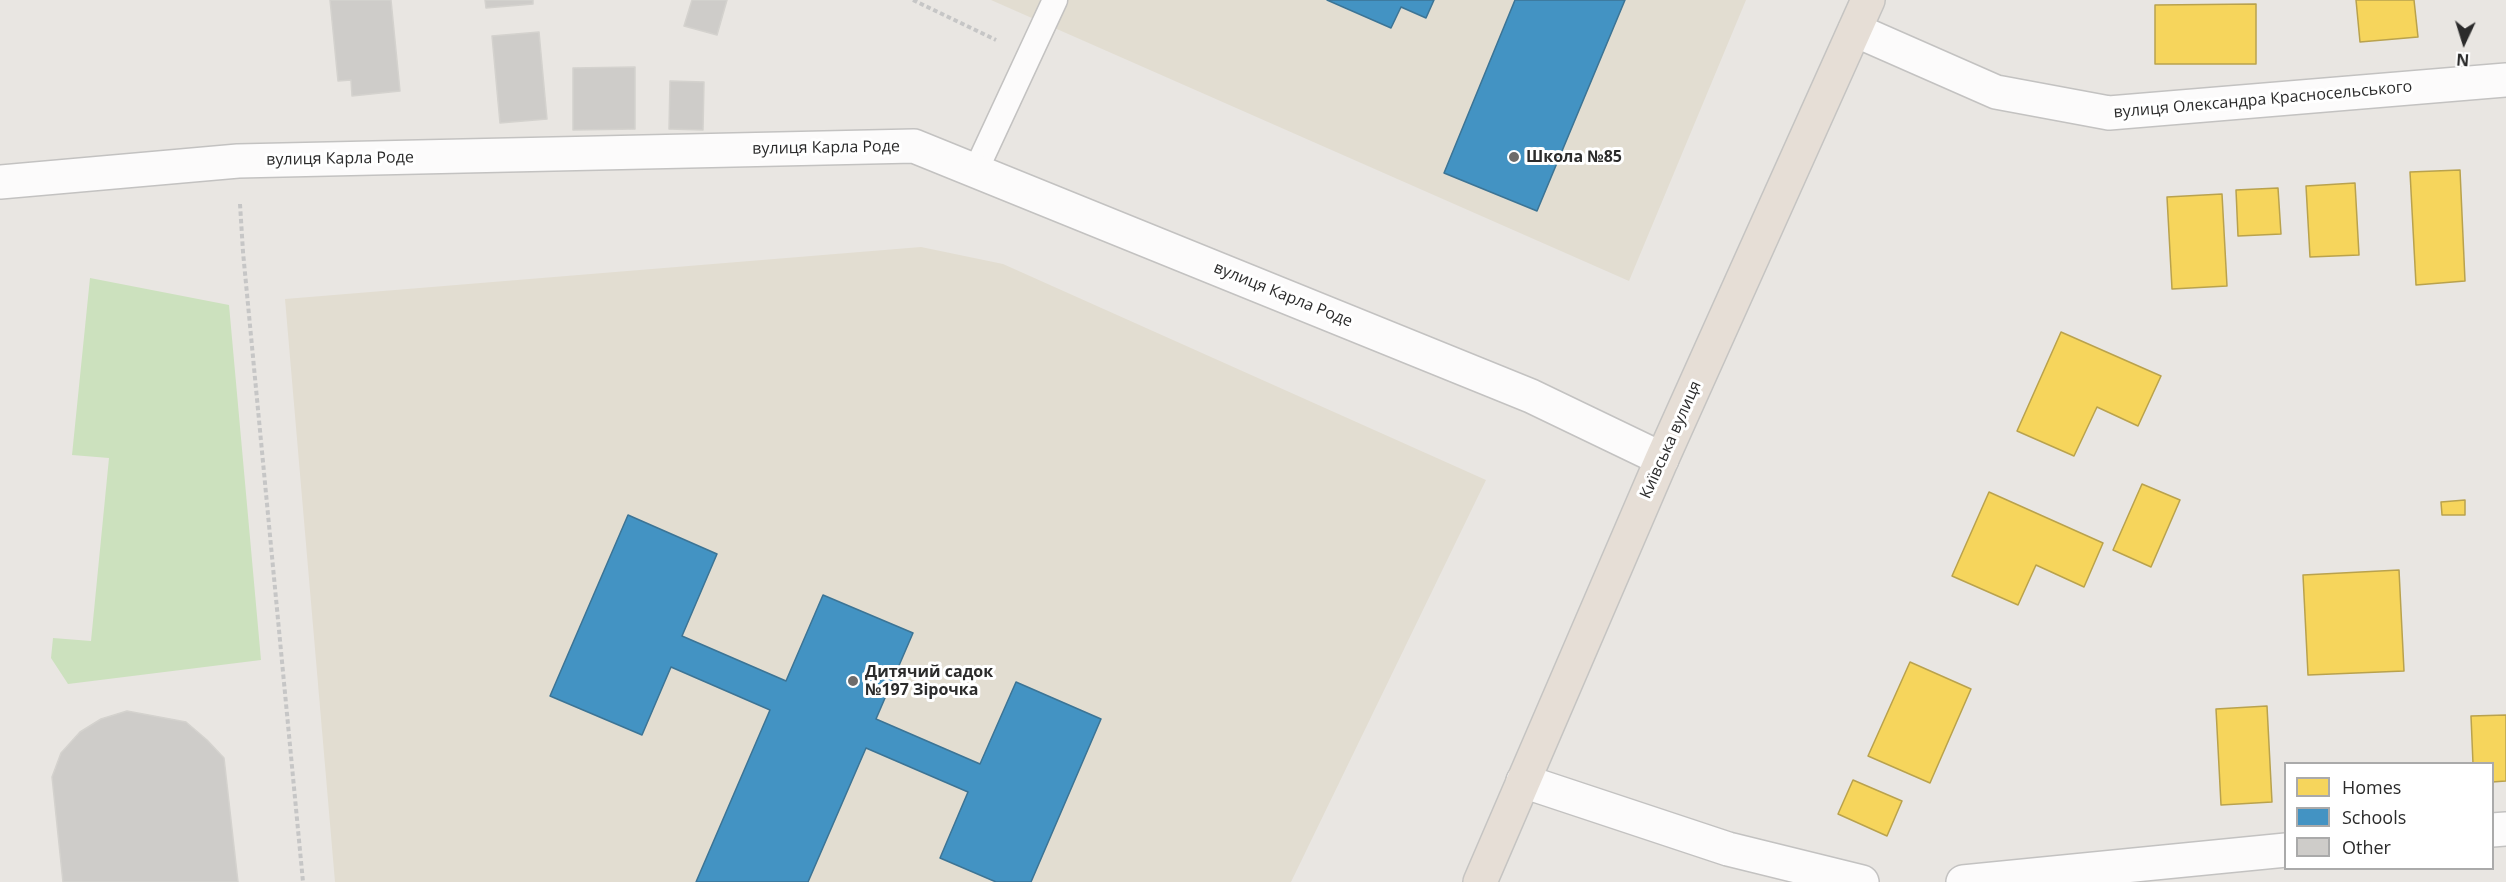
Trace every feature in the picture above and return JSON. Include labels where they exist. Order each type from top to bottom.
[{"type":"highway","name":"Київська вулиця","points":[[1480,882],[1662,459],[1868,0]]},
{"type":"street","name":"вулиця Олександра Красносельського","points":[[1855,30],[1996,92],[2109,113],[2506,80]]},
{"type":"street","name":"вулиця Карла Роде","points":[[0,182],[238,162],[914,146],[1532,396],[1662,459]]},
{"type":"street","points":[[1523,782],[1728,849],[1862,882]]},
{"type":"street","points":[[1964,882],[2284,850]]},
{"type":"lane","points":[[976,171],[1055,0]]},
{"type":"path","points":[[913,0],[1029,56]]},
{"type":"path","points":[[238,162],[244,264],[303,882]]},
{"type":"shaded area","name":"Школа №85","points":[[991,0],[1746,0],[1629,281]]},
{"type":"shaded area","name":"Дитячий садок №197 Зірочка","points":[[921,247],[1003,264],[1486,480],[1291,882],[335,882],[285,299]]},
{"type":"green space","points":[[90,278],[229,305],[261,660],[68,684],[51,658],[53,638],[91,641],[109,458],[72,455]]},
{"type":"building: Homes","points":[[2356,0],[2414,0],[2418,37],[2360,42]]},
{"type":"building: Homes","points":[[2256,4],[2256,64],[2155,64],[2155,5]]},
{"type":"building: Homes","points":[[2460,170],[2465,281],[2416,285],[2410,172]]},
{"type":"building: Homes","points":[[2355,183],[2359,255],[2310,257],[2306,186]]},
{"type":"building: Homes","points":[[2278,188],[2281,234],[2238,236],[2236,190]]},
{"type":"building: Homes","points":[[2222,194],[2227,286],[2172,289],[2167,197]]},
{"type":"building: Homes","points":[[2061,332],[2161,376],[2138,426],[2097,407],[2074,456],[2017,431]]},
{"type":"building: Homes","points":[[2142,484],[2180,500],[2151,567],[2113,550]]},
{"type":"building: Homes","points":[[1989,492],[2103,543],[2084,587],[2036,565],[2018,605],[1952,576]]},
{"type":"building: Homes","points":[[2465,500],[2465,515],[2442,515],[2441,502]]},
{"type":"building: Homes","points":[[2399,570],[2404,671],[2308,675],[2303,575]]},
{"type":"building: Homes","points":[[1910,662],[1971,689],[1930,783],[1868,756]]},
{"type":"building: Homes","points":[[2267,706],[2272,802],[2221,805],[2216,709]]},
{"type":"building: Homes","points":[[2506,715],[2506,781],[2494,782],[2494,762],[2473,762],[2471,716]]},
{"type":"building: Homes","points":[[1853,780],[1902,801],[1887,836],[1838,814]]},
{"type":"building: Schools","points":[[1327,0],[1434,0],[1426,18],[1401,7],[1391,28]]},
{"type":"building: Schools","points":[[1515,0],[1625,0],[1537,211],[1444,173]]},
{"type":"building: Schools","points":[[628,515],[717,554],[682,636],[786,681],[823,595],[913,633],[876,719],[980,764],[1016,682],[1101,719],[1031,882],[996,882],[940,858],[968,792],[866,748],[808,882],[696,882],[770,710],[671,667],[642,735],[550,696]]},
{"type":"building: Other","points":[[330,0],[391,0],[400,91],[352,96],[351,80],[338,81]]},
{"type":"building: Other","points":[[485,0],[533,0],[533,4],[486,8]]},
{"type":"building: Other","points":[[692,0],[727,0],[717,35],[684,26]]},
{"type":"building: Other","points":[[539,32],[547,119],[500,123],[492,36]]},
{"type":"building: Other","points":[[635,67],[635,129],[573,130],[573,68]]},
{"type":"building: Other","points":[[670,81],[704,82],[703,130],[669,129]]},
{"type":"building: Other","points":[[127,711],[186,722],[224,758],[238,882],[63,882],[52,777],[61,753],[80,732],[101,719]]},
{"type":"place","name":"Школа №85","points":[[1514,157]]},
{"type":"place","name":"Дитячий садок №197 Зірочка","points":[[853,681]]}]
